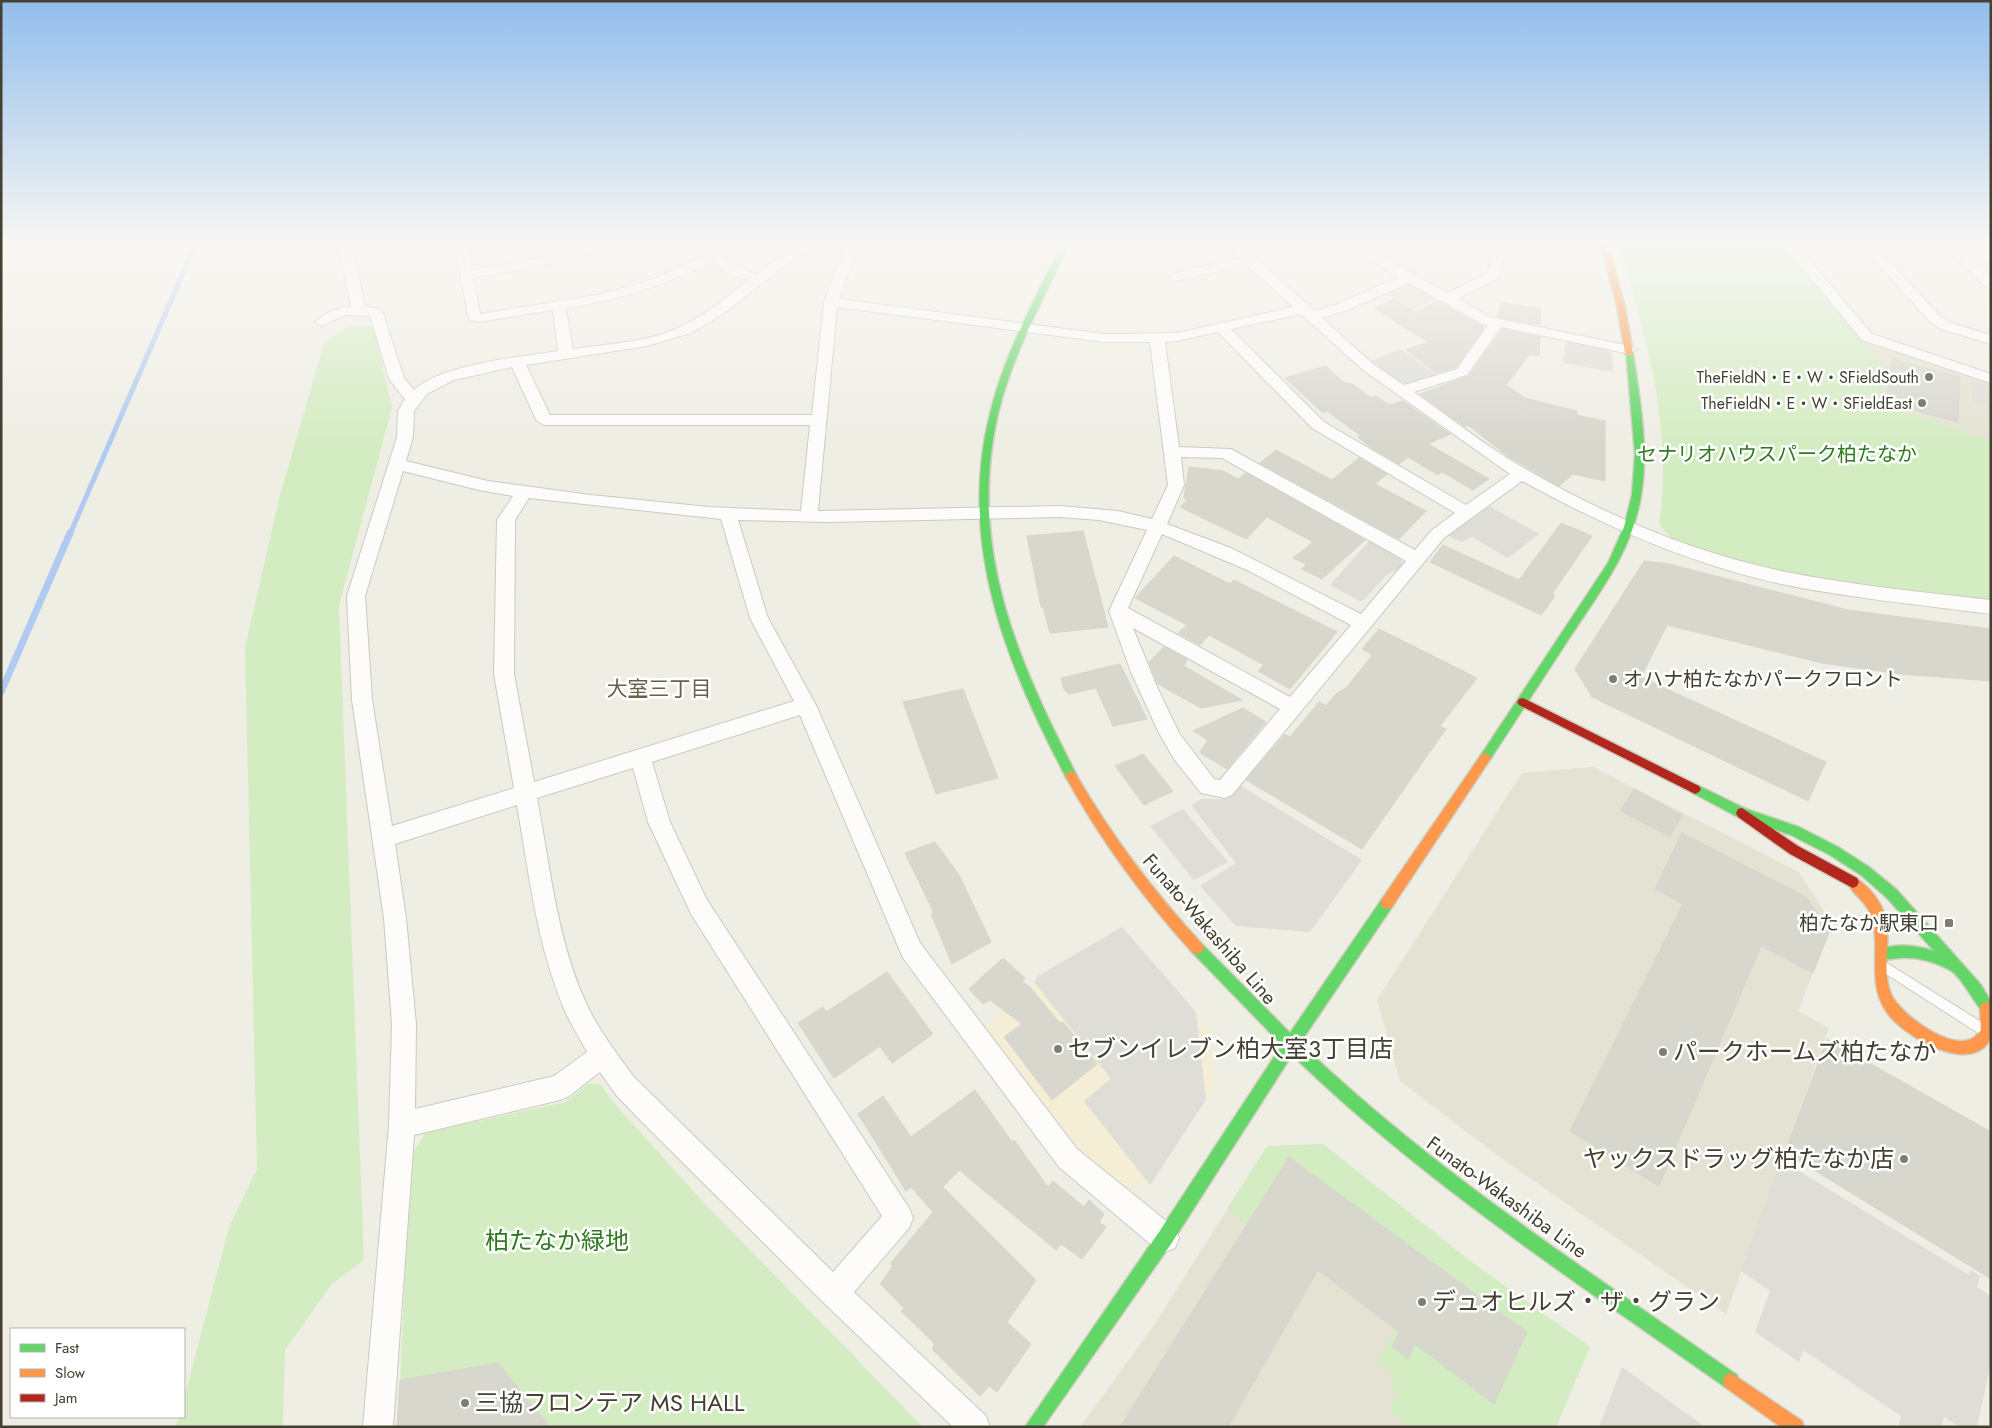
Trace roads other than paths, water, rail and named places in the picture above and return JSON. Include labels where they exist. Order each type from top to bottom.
[{"type":"street","points":[[322,322],[336,314],[352,310]]},
{"type":"street","points":[[364,310],[376,313],[397,379],[404,391],[413,399]]},
{"type":"street","points":[[473,310],[474,317],[479,318],[531,310]]},
{"type":"street","points":[[561,310],[566,354]]},
{"type":"street","points":[[378,1427],[402,1125],[404,1024],[395,918],[362,700],[356,596],[405,437],[406,411],[413,399],[432,385],[449,377],[490,366],[647,342],[686,330],[718,310]]},
{"type":"street","points":[[809,516],[830,310]]},
{"type":"street","points":[[891,310],[1104,338],[1157,339],[1327,310]]},
{"type":"street","name":"Funato-Wakashiba Line","points":[[1036,310],[1003,383],[993,415],[985,465],[983,512],[990,580],[1002,624],[1018,669],[1057,750],[1099,823],[1141,883],[1194,944],[1290,1045],[1388,1131],[1492,1212],[1796,1427]]},
{"type":"street","points":[[1303,310],[1368,367],[1521,474],[1586,509],[1630,529],[1684,550],[1780,577],[1860,591],[1991,607]]},
{"type":"street","points":[[1468,310],[1486,320],[1498,323],[1630,350]]},
{"type":"street","points":[[1032,1427],[1165,1238],[1290,1045],[1523,702],[1613,564],[1630,529],[1638,491],[1639,469],[1630,350],[1622,310]]},
{"type":"street","points":[[1844,310],[1867,337],[1991,379]]},
{"type":"street","points":[[1927,310],[1935,319],[1946,326],[1991,340]]},
{"type":"street","points":[[1400,391],[1462,372],[1498,323]]},
{"type":"street","points":[[1222,328],[1318,425],[1467,513]]},
{"type":"street","points":[[1157,339],[1176,485],[1118,611],[1132,650],[1168,732],[1208,787],[1225,789],[1438,534],[1521,474]]},
{"type":"street","points":[[518,363],[544,420],[818,420]]},
{"type":"street","points":[[1171,452],[1225,453],[1417,559]]},
{"type":"street","points":[[397,465],[422,468],[470,483],[524,492],[728,514],[809,516],[1063,511],[1105,515],[1157,527],[1206,544],[1258,568],[1364,624]]},
{"type":"street","points":[[524,492],[506,520],[504,674],[524,794],[549,922],[560,966],[576,1009],[603,1055],[625,1086],[834,1293],[975,1427]]},
{"type":"street","points":[[728,514],[759,618],[806,705],[911,950],[1068,1158],[1165,1238]]},
{"type":"street","points":[[1118,611],[1294,708]]},
{"type":"street","points":[[1523,702],[1742,813],[1795,831],[1834,851],[1865,871],[1892,894],[1959,969],[1987,1006],[1988,1033],[1982,1043],[1970,1048],[1954,1047],[1914,1029],[1897,1017],[1884,996],[1881,982],[1884,939],[1875,907],[1864,891],[1840,874],[1793,849],[1742,813]]},
{"type":"street","points":[[384,838],[806,705]]},
{"type":"street","points":[[640,758],[658,822],[699,907],[898,1218],[834,1293]]},
{"type":"street","points":[[1883,959],[1903,949],[1919,951],[1938,957],[1959,969]]},
{"type":"street","points":[[402,1125],[560,1087],[603,1055]]},
{"type":"lane","points":[[1883,959],[1988,1033]]},
{"type":"waterway","points":[[70,534],[167,310]]},
{"type":"waterway","points":[[1,692],[70,533]]},
{"type":"place","name":"TheFieldN・E・W・SFieldSouth","points":[[1929,377]]},
{"type":"place","name":"TheFieldN・E・W・SFieldEast","points":[[1922,403]]},
{"type":"place","name":"オハナ柏たなかパークフロント","points":[[1613,679]]},
{"type":"place","name":"柏たなか駅東口","points":[[1949,923]]},
{"type":"place","name":"セブンイレブン柏大室3丁目店","points":[[1058,1049]]},
{"type":"place","name":"パークホームズ柏たなか","points":[[1663,1052]]},
{"type":"place","name":"ヤックスドラッグ柏たなか店","points":[[1904,1159]]},
{"type":"place","name":"デュオヒルズ・ザ・グラン","points":[[1422,1302]]},
{"type":"place","name":"三協フロンテア MS HALL","points":[[465,1403]]},
{"type":"district","name":"大室三丁目","points":[[659,689]]},
{"type":"park label","name":"セナリオハウスパーク柏たなか","points":[[1777,454]]},
{"type":"park label","name":"柏たなか緑地","points":[[557,1241]]}]
